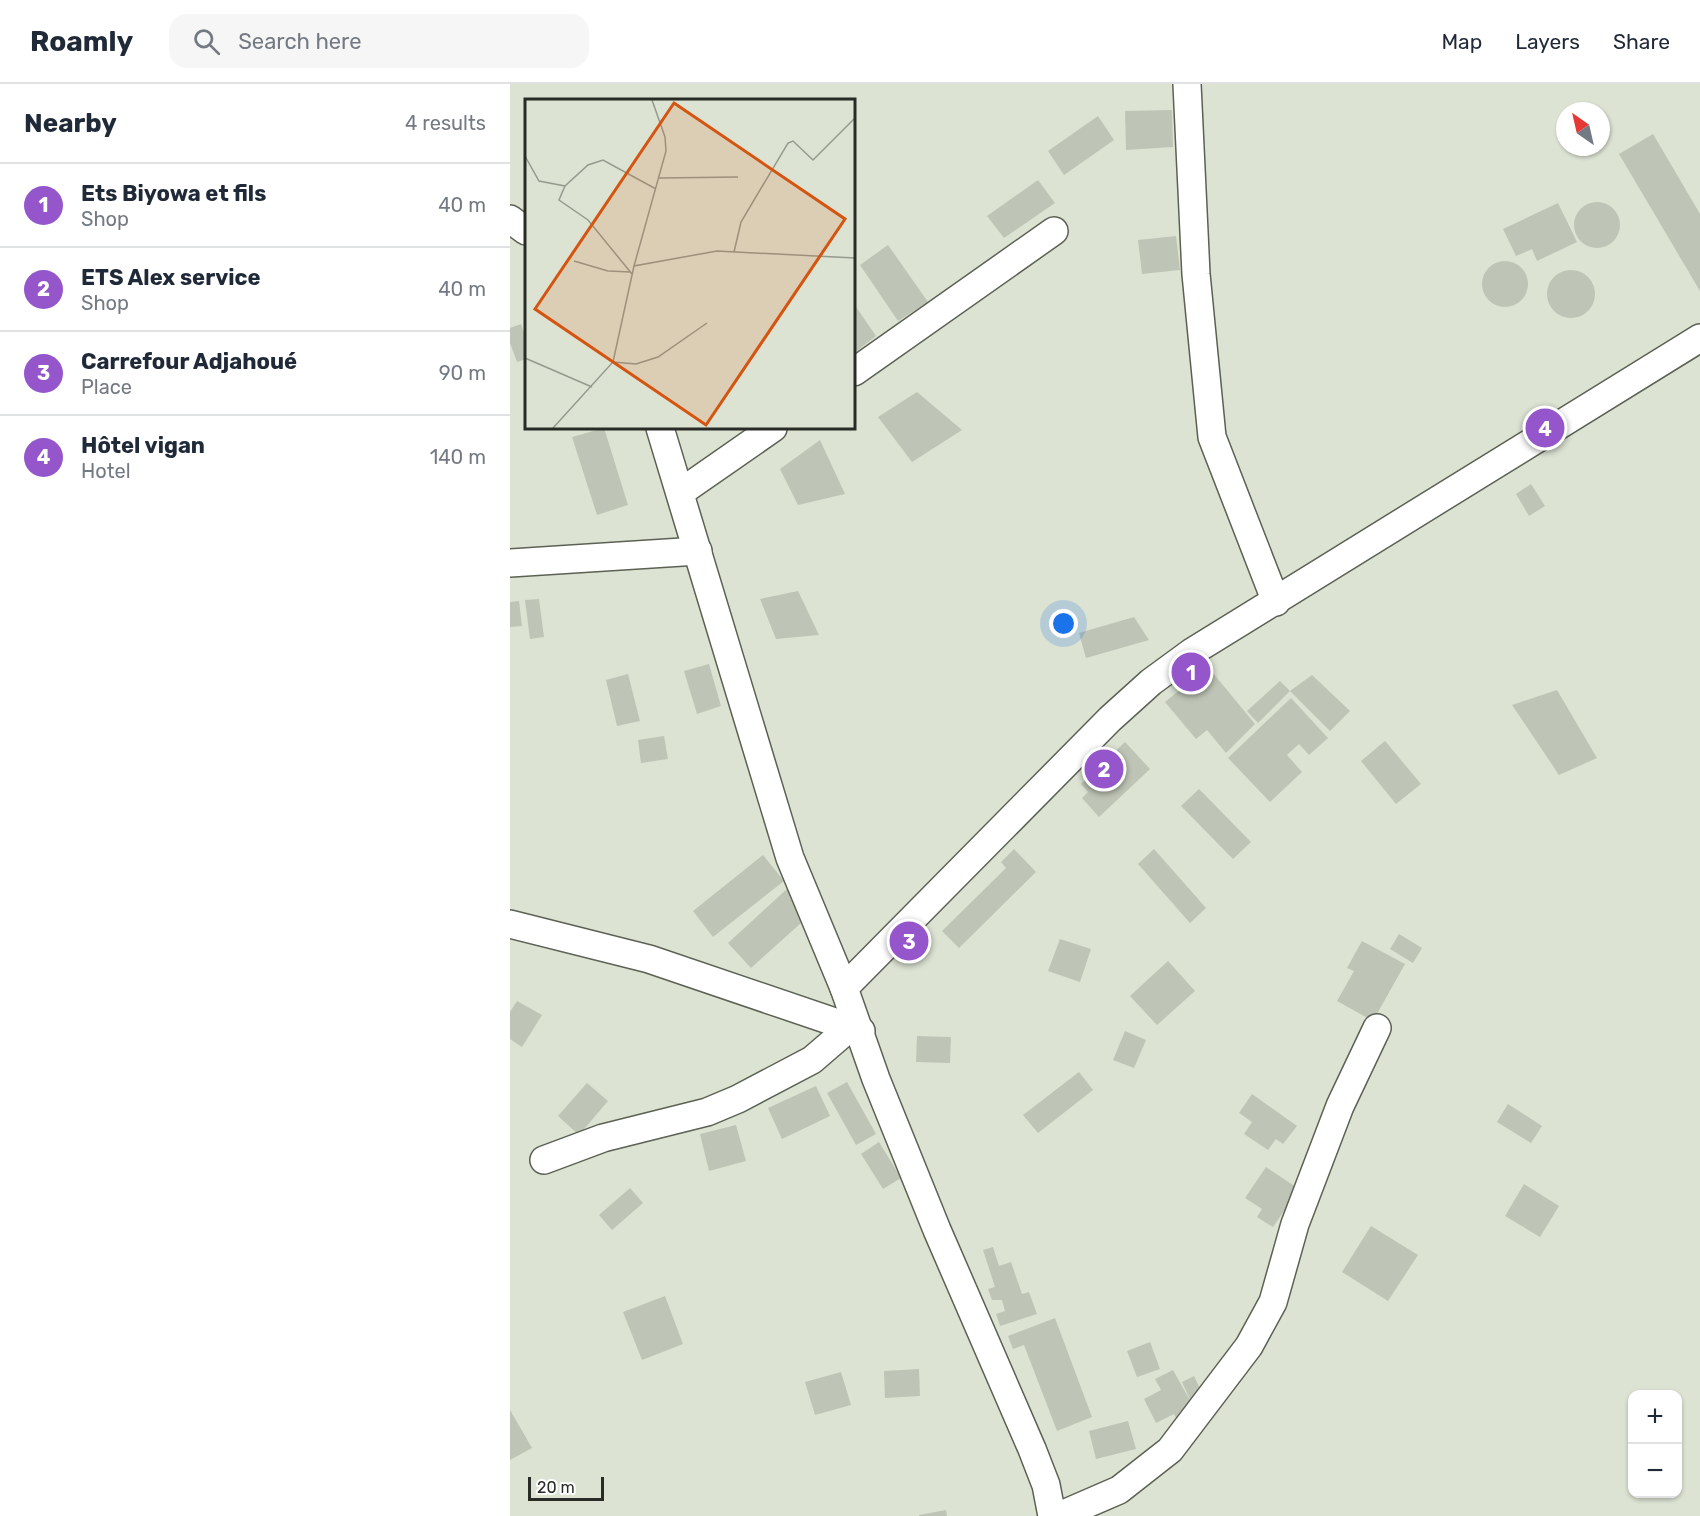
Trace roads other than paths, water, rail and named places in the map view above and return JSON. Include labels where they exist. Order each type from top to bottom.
[{"type":"street","points":[[1187,84],[1196,274],[1212,438],[1276,602]]},
{"type":"street","points":[[510,219],[525,230]]},
{"type":"street","points":[[855,371],[1054,231]]},
{"type":"street","points":[[844,988],[1110,719],[1151,682],[1192,652],[1276,602],[1636,375],[1700,338]]},
{"type":"street","points":[[660,429],[790,858],[844,988],[855,1030],[937,1230],[1032,1449],[1046,1485],[1053,1516]]},
{"type":"street","points":[[681,492],[772,429]]},
{"type":"street","points":[[510,563],[698,551]]},
{"type":"street","points":[[510,924],[649,959],[765,997],[855,1030]]},
{"type":"street","points":[[1059,1516],[1119,1490],[1170,1450],[1250,1346],[1273,1302],[1295,1224],[1340,1106],[1377,1028]]},
{"type":"street","points":[[544,1160],[603,1137],[706,1112],[738,1099],[812,1060],[855,1030]]},
{"type":"place","name":"Hôtel vigan","points":[[1545,428]]},
{"type":"place","name":"Ets Biyowa et fils","points":[[1191,672]]},
{"type":"place","name":"ETS Alex service","points":[[1104,769]]},
{"type":"place","name":"Carrefour Adjahoué","points":[[909,941]]}]
